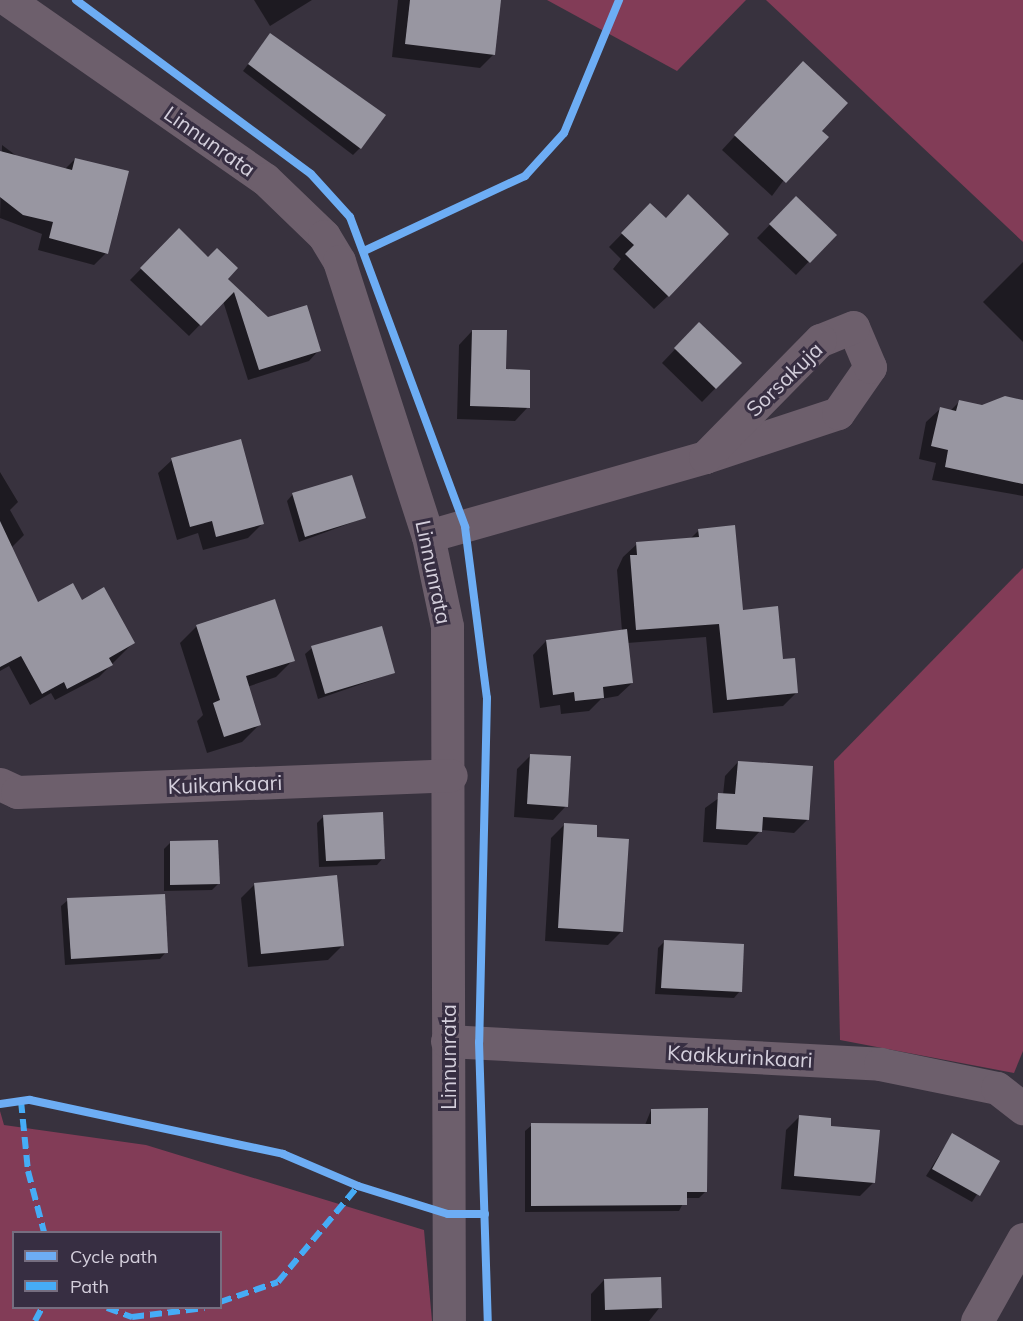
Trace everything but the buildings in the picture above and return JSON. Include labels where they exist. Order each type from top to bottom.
[{"type":"street","name":"Linnunrata","points":[[8,0],[265,179],[324,236],[339,261],[428,536],[447,626],[451,775],[447,1041],[449,1321]]},
{"type":"street","name":"Sorsakuja","points":[[428,536],[705,457],[838,413],[870,367],[853,327],[820,340],[705,457]]},
{"type":"street","name":"Kuikankaari","points":[[0,784],[17,792],[451,775]]},
{"type":"street","name":"Kaakkurinkaari","points":[[447,1041],[880,1064],[997,1088],[1023,1108]]},
{"type":"street","points":[[977,1321],[1023,1239]]},
{"type":"shaded area","points":[[547,0],[746,0],[677,71]]},
{"type":"shaded area","points":[[766,0],[1023,0],[1023,242]]},
{"type":"shaded area","points":[[1023,568],[1023,1051],[1014,1073],[840,1040],[834,761]]},
{"type":"shaded area","points":[[0,1111],[4,1125],[146,1145],[424,1230],[432,1321],[0,1321]]},
{"type":"marked path","points":[[21,1101],[28,1171],[44,1231]]},
{"type":"marked path","points":[[222,1301],[278,1282],[358,1186]]},
{"type":"marked path","points":[[35,1321],[41,1309]]},
{"type":"marked path","points":[[110,1309],[132,1317],[196,1309]]},
{"type":"cycle path","points":[[76,0],[311,174],[350,217],[465,527],[487,698],[479,1042],[488,1321]]},
{"type":"cycle path","points":[[364,251],[525,176],[564,133],[619,0]]},
{"type":"cycle path","points":[[0,1104],[30,1100],[283,1154],[358,1186],[448,1214],[485,1214]]}]
